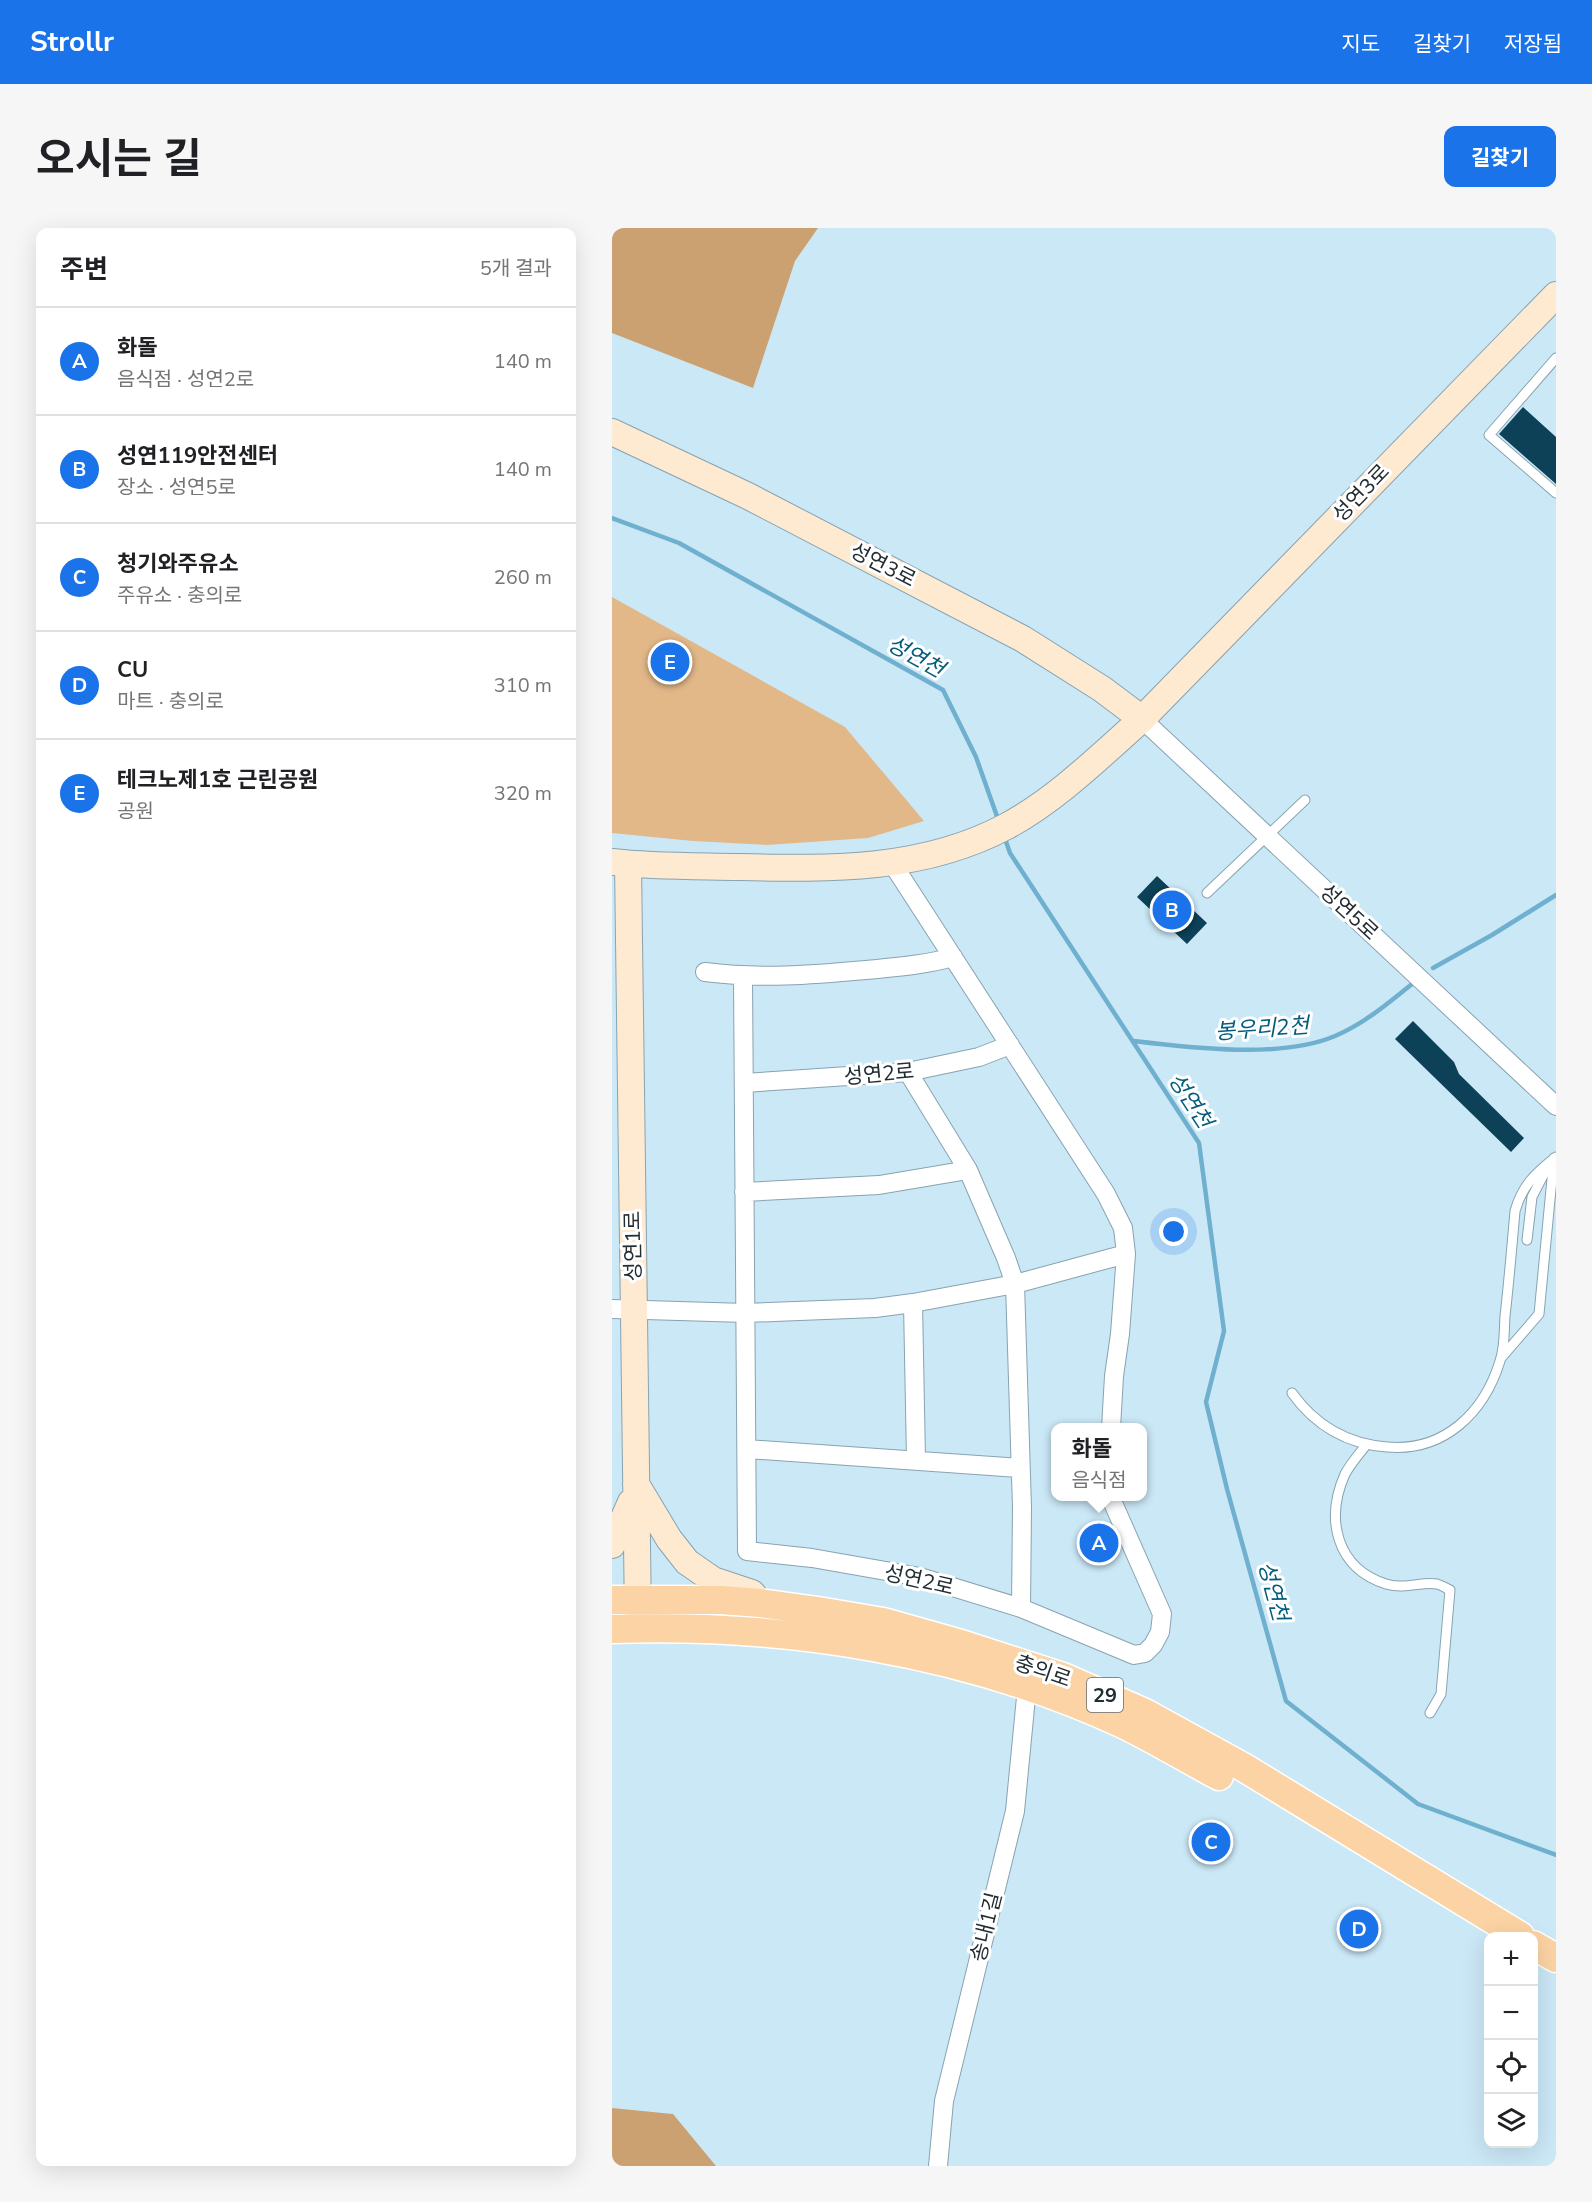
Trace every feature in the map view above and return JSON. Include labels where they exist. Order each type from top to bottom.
[{"type":"main road","name":"충의로","points":[[625,1599],[721,1600],[760,1603],[883,1622],[1063,1677],[1135,1708],[1243,1767],[1513,1932]]},
{"type":"main road","points":[[720,1630],[721,1600]]},
{"type":"main road","name":"충의로","points":[[625,1628],[720,1630],[811,1638],[862,1646],[986,1674],[1068,1701],[1124,1725],[1220,1776],[1484,1936]]},
{"type":"main road","points":[[1538,1948],[1556,1958]]},
{"type":"main road","points":[[1538,1968],[1556,1978]]},
{"type":"street","name":"성연3로","points":[[892,863],[954,847],[1007,826],[1054,794],[1142,719],[1556,295]]},
{"type":"street","name":"성연3로","points":[[612,432],[748,496],[1002,628],[1068,667],[1142,719]]},
{"type":"street","name":"성연5로","points":[[1142,719],[1556,1106]]},
{"type":"street","points":[[620,863],[803,868],[892,863],[1116,1211],[1123,1228],[1126,1254],[1111,1423]]},
{"type":"street","name":"성연1로","points":[[620,863],[623,1310],[636,1484],[625,1599],[625,1628]]},
{"type":"street","points":[[705,972],[742,977],[807,975],[935,962],[953,957]]},
{"type":"street","name":"성연2로","points":[[742,977],[747,1551],[812,1558],[920,1577],[1021,1608],[1087,1634],[1124,1652],[1140,1655],[1149,1650],[1160,1632],[1162,1614],[1113,1501]]},
{"type":"street","name":"성연2로","points":[[744,1083],[908,1072],[979,1057],[1010,1046]]},
{"type":"street","points":[[908,1072],[968,1170],[1015,1284],[1021,1608]]},
{"type":"street","points":[[744,1192],[879,1185],[968,1170]]},
{"type":"street","points":[[623,1310],[746,1313],[875,1308],[1015,1284],[1126,1254]]},
{"type":"street","points":[[913,1303],[916,1460]]},
{"type":"street","points":[[747,1449],[1020,1468]]},
{"type":"street","points":[[612,1545],[630,1505],[636,1484]]},
{"type":"street","points":[[636,1484],[669,1539],[687,1562],[713,1580],[752,1593],[760,1603]]},
{"type":"street","name":"송내1길","points":[[938,2166],[944,2101],[1015,1810],[1027,1688]]},
{"type":"lane","points":[[1556,358],[1489,435],[1556,493]]},
{"type":"lane","points":[[1208,893],[1305,800]]},
{"type":"lane","points":[[1527,1240],[1532,1197],[1545,1170],[1555,1157]]},
{"type":"lane","points":[[1502,1358],[1539,1314],[1555,1157]]},
{"type":"lane","points":[[1292,1393],[1303,1408],[1335,1434],[1367,1444],[1394,1448],[1429,1444],[1458,1427],[1481,1402],[1491,1386],[1502,1358],[1515,1211],[1527,1182],[1555,1157]]},
{"type":"lane","points":[[1367,1444],[1351,1464],[1341,1485],[1336,1509],[1337,1536],[1349,1559],[1385,1584],[1409,1587],[1437,1584],[1450,1590],[1441,1694],[1430,1713]]},
{"type":"shaded area","points":[[612,228],[818,228],[795,261],[753,388],[612,333]]},
{"type":"shaded area","points":[[612,597],[845,727],[924,821],[868,838],[767,845],[612,833]]},
{"type":"shaded area","points":[[612,2108],[673,2114],[716,2166],[612,2166]]},
{"type":"building","points":[[1523,407],[1556,437],[1556,484],[1499,434]]},
{"type":"building","points":[[1157,876],[1207,923],[1187,944],[1137,897]]},
{"type":"building","points":[[1413,1021],[1454,1062],[1459,1074],[1524,1138],[1511,1152],[1395,1039]]},
{"type":"building","points":[[1106,1527],[1116,1546],[1088,1560],[1078,1542]]},
{"type":"waterway","name":"성연천","points":[[612,518],[679,543],[943,690],[976,757],[999,822]]},
{"type":"waterway","name":"성연천","points":[[1004,836],[1010,853],[1199,1143],[1224,1331],[1206,1402],[1227,1489],[1286,1701],[1418,1804],[1556,1855]]},
{"type":"waterway","name":"봉우리2천","points":[[1433,968],[1556,895]]},
{"type":"waterway","name":"봉우리2천","points":[[1133,1041],[1236,1050],[1263,1050],[1313,1043],[1335,1036],[1356,1025],[1412,984]]},
{"type":"place","name":"테크노제1호 근린공원","points":[[670,662]]},
{"type":"place","name":"성연119안전센터","points":[[1172,910]]},
{"type":"place","name":"화돌","points":[[1099,1543]]},
{"type":"place","name":"청기와주유소","points":[[1211,1842]]},
{"type":"place","name":"CU","points":[[1359,1929]]}]
